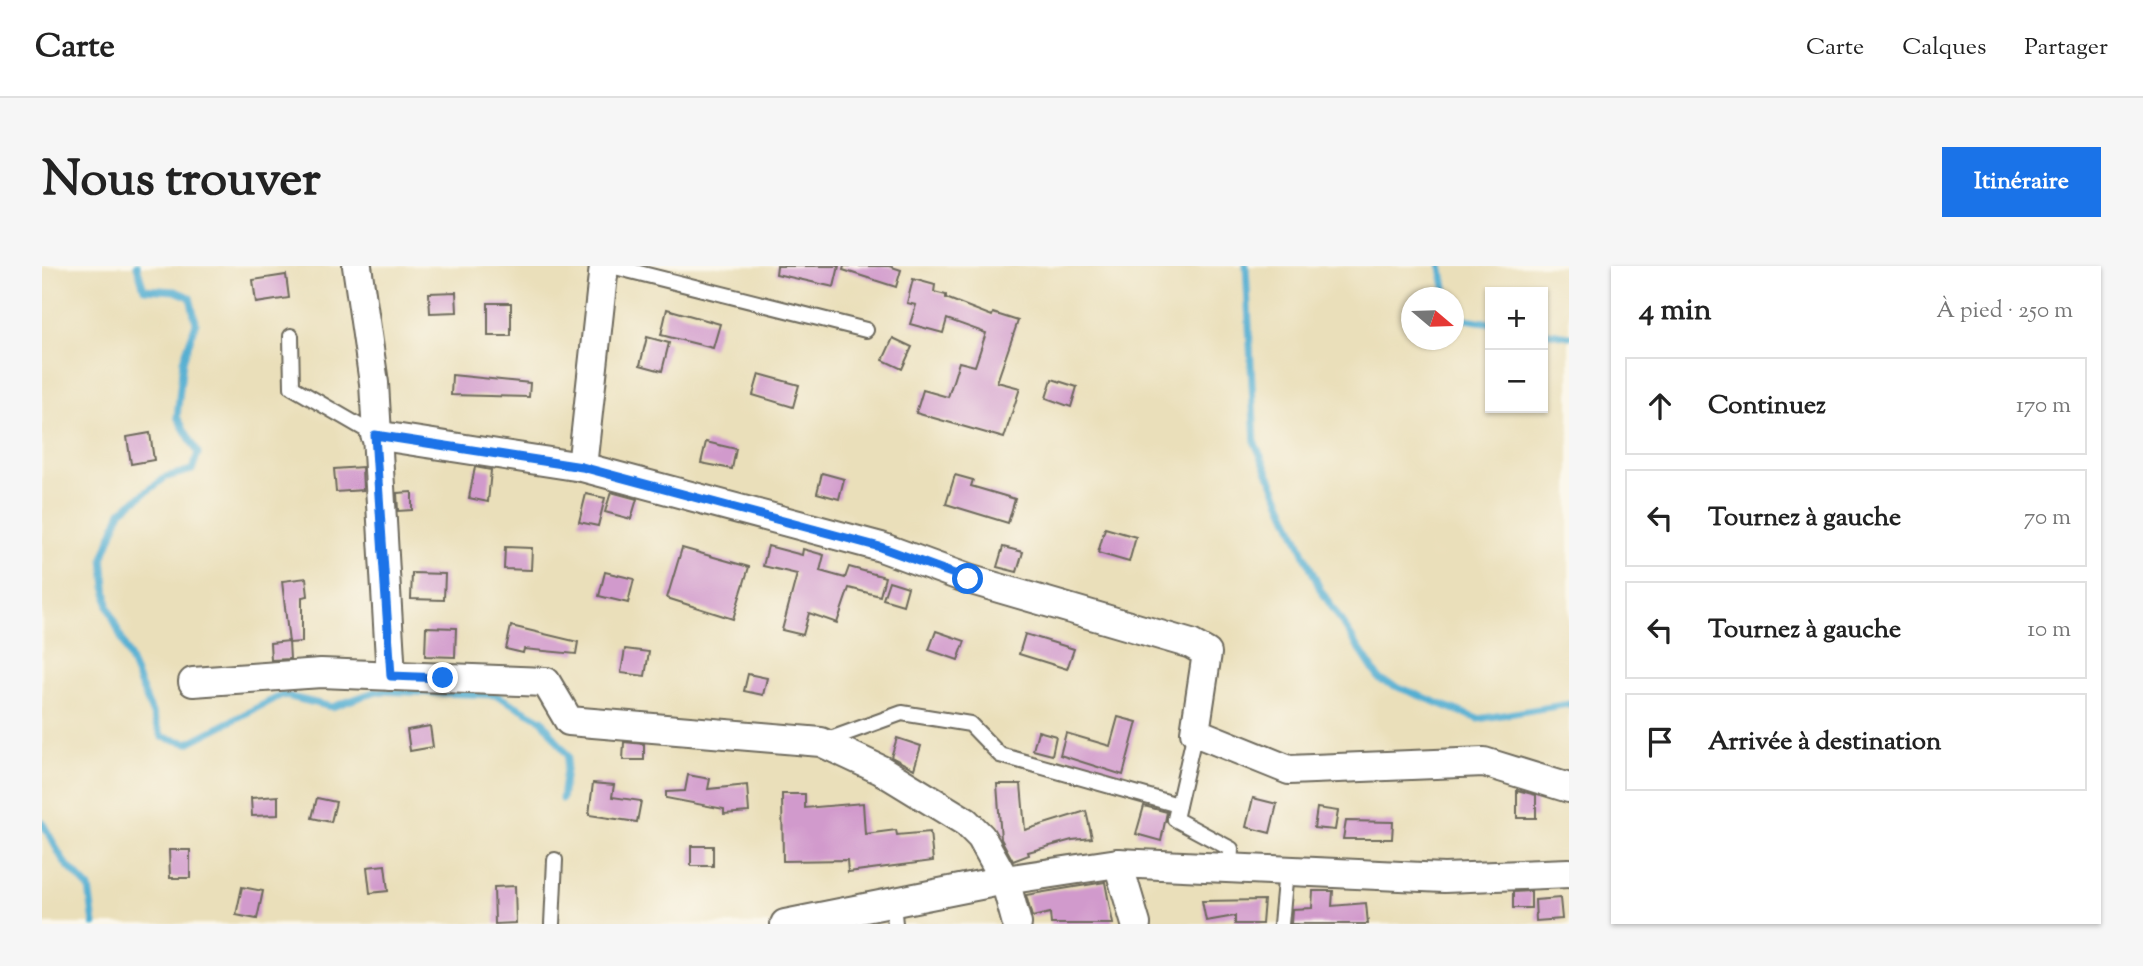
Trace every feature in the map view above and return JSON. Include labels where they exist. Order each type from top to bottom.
[{"type":"street","points":[[357,266],[374,383],[391,676]]},
{"type":"street","points":[[582,467],[604,266]]},
{"type":"street","points":[[375,435],[582,467],[880,547],[968,579],[1191,644],[1207,653],[1195,732],[1289,769],[1484,762],[1569,788]]},
{"type":"street","points":[[193,682],[321,673],[546,682],[569,721],[821,742],[881,770],[966,822],[981,837],[1005,880],[1017,924]]},
{"type":"street","points":[[1118,863],[1136,924]]},
{"type":"street","points":[[785,924],[894,913],[1005,880],[1118,863],[1444,878],[1569,873]]},
{"type":"lane","points":[[611,266],[866,330]]},
{"type":"lane","points":[[290,336],[292,387],[375,435]]},
{"type":"lane","points":[[821,742],[902,712],[970,724],[1000,755],[1178,805]]},
{"type":"lane","points":[[1195,732],[1175,819],[1231,849],[1230,869]]},
{"type":"lane","points":[[552,924],[555,860]]},
{"type":"lane","points":[[1281,924],[1286,871]]},
{"type":"building","points":[[777,266],[839,266],[834,287],[776,274]]},
{"type":"building","points":[[844,266],[889,266],[901,270],[896,287],[843,270]]},
{"type":"building","points":[[286,275],[289,298],[256,303],[253,280]]},
{"type":"building","points":[[913,279],[935,285],[934,292],[946,295],[946,298],[992,316],[993,313],[1018,321],[997,382],[1020,388],[1004,438],[916,413],[923,390],[948,397],[959,362],[975,366],[986,333],[947,319],[943,333],[910,324],[916,305],[907,303]]},
{"type":"building","points":[[456,292],[457,312],[430,313],[429,293]]},
{"type":"building","points":[[488,303],[511,303],[511,336],[488,336]]},
{"type":"building","points":[[667,309],[720,324],[713,348],[661,335]]},
{"type":"building","points":[[647,337],[669,343],[662,371],[640,365]]},
{"type":"building","points":[[893,338],[912,347],[902,369],[883,360]]},
{"type":"building","points":[[759,374],[799,385],[793,407],[753,395]]},
{"type":"building","points":[[452,375],[530,383],[529,397],[451,395]]},
{"type":"building","points":[[1052,379],[1077,387],[1071,407],[1046,398]]},
{"type":"building","points":[[150,433],[154,460],[131,464],[127,437]]},
{"type":"building","points":[[706,442],[736,449],[732,469],[701,463]]},
{"type":"building","points":[[362,467],[363,490],[336,492],[334,469]]},
{"type":"building","points":[[475,467],[491,470],[488,502],[469,498]]},
{"type":"building","points":[[822,473],[844,479],[839,499],[817,493]]},
{"type":"building","points":[[955,475],[973,480],[971,486],[1015,499],[1008,523],[946,504]]},
{"type":"building","points":[[412,492],[412,510],[398,511],[397,493]]},
{"type":"building","points":[[611,492],[637,499],[631,519],[605,512]]},
{"type":"building","points":[[586,494],[605,498],[598,526],[579,522]]},
{"type":"building","points":[[1105,528],[1136,537],[1129,562],[1098,553]]},
{"type":"building","points":[[768,546],[802,555],[803,549],[824,555],[820,571],[845,578],[849,567],[885,577],[880,596],[849,588],[837,623],[809,613],[803,635],[782,630],[797,574],[763,566]]},
{"type":"building","points":[[505,547],[532,548],[531,570],[504,569]]},
{"type":"building","points":[[1003,547],[1023,552],[1017,572],[997,567]]},
{"type":"building","points":[[682,548],[749,567],[733,619],[667,598]]},
{"type":"building","points":[[605,572],[634,579],[628,603],[599,596]]},
{"type":"building","points":[[412,573],[445,574],[444,600],[411,599]]},
{"type":"building","points":[[306,578],[308,596],[302,597],[302,642],[289,643],[282,581]]},
{"type":"building","points":[[889,581],[908,587],[903,605],[883,599]]},
{"type":"building","points":[[511,626],[578,642],[576,654],[524,649],[523,653],[506,649]]},
{"type":"building","points":[[426,627],[456,628],[455,657],[425,656]]},
{"type":"building","points":[[936,631],[965,641],[958,660],[929,650]]},
{"type":"building","points":[[1025,634],[1074,649],[1067,669],[1019,654]]},
{"type":"building","points":[[289,641],[290,659],[271,660],[270,643]]},
{"type":"building","points":[[625,649],[649,652],[645,676],[621,673]]},
{"type":"building","points":[[748,674],[767,678],[763,695],[744,691]]},
{"type":"building","points":[[1118,717],[1137,722],[1123,775],[1060,755],[1066,733],[1110,746]]},
{"type":"building","points":[[430,726],[433,747],[410,751],[407,730]]},
{"type":"building","points":[[1038,731],[1056,736],[1052,755],[1033,750]]},
{"type":"building","points":[[897,738],[921,746],[914,769],[891,757]]},
{"type":"building","points":[[624,742],[644,744],[644,760],[623,760]]},
{"type":"building","points":[[688,775],[710,779],[708,789],[747,785],[749,812],[724,814],[724,809],[666,798],[666,792],[685,791]]},
{"type":"building","points":[[593,783],[614,785],[612,797],[641,801],[637,822],[589,815]]},
{"type":"building","points":[[997,784],[1021,784],[1025,830],[1086,811],[1092,838],[1072,840],[1028,852],[1029,855],[1013,861],[1001,839]]},
{"type":"building","points":[[1517,790],[1536,795],[1536,818],[1517,818]]},
{"type":"building","points":[[782,794],[805,794],[805,808],[863,803],[865,834],[896,830],[897,835],[930,832],[933,861],[848,872],[847,860],[783,861]]},
{"type":"building","points":[[278,796],[278,815],[252,816],[251,798]]},
{"type":"building","points":[[317,798],[336,802],[331,822],[312,818]]},
{"type":"building","points":[[1253,798],[1277,804],[1270,833],[1246,827]]},
{"type":"building","points":[[1144,806],[1167,812],[1161,841],[1136,834]]},
{"type":"building","points":[[1317,808],[1338,811],[1335,830],[1314,828]]},
{"type":"building","points":[[1346,821],[1393,822],[1392,839],[1343,839]]},
{"type":"building","points":[[691,846],[713,846],[713,866],[691,866]]},
{"type":"building","points":[[169,850],[190,850],[190,878],[170,878]]},
{"type":"building","points":[[385,865],[388,891],[370,893],[367,867]]},
{"type":"building","points":[[1105,882],[1113,924],[1051,924],[1050,913],[1032,917],[1026,895]]},
{"type":"building","points":[[515,886],[516,923],[495,924],[494,887]]},
{"type":"building","points":[[242,887],[263,891],[257,919],[236,915]]},
{"type":"building","points":[[1313,891],[1333,891],[1332,906],[1366,903],[1368,924],[1291,924],[1292,909],[1312,908]]},
{"type":"building","points":[[1531,891],[1531,908],[1513,908],[1513,892]]},
{"type":"building","points":[[1560,898],[1562,919],[1536,921],[1535,900]]},
{"type":"building","points":[[1264,900],[1262,924],[1235,924],[1235,916],[1206,921],[1202,901]]},
{"type":"waterway","points":[[137,266],[144,289],[175,291],[190,297],[196,323],[183,361],[177,417],[198,453],[192,470],[166,477],[121,511],[103,558],[108,606],[162,737],[188,743],[282,695],[332,707],[377,691],[496,695],[542,720],[568,756],[562,799]]},
{"type":"waterway","points":[[1246,266],[1255,443],[1320,589],[1380,680],[1478,719],[1569,704]]},
{"type":"waterway","points":[[1441,266],[1445,287]]},
{"type":"waterway","points":[[1464,319],[1485,322]]},
{"type":"waterway","points":[[1548,333],[1569,336]]},
{"type":"waterway","points":[[42,822],[64,862],[89,888],[94,924]]},
{"type":"route","points":[[443,678],[391,676],[375,435],[582,467],[880,547],[968,579]]}]
